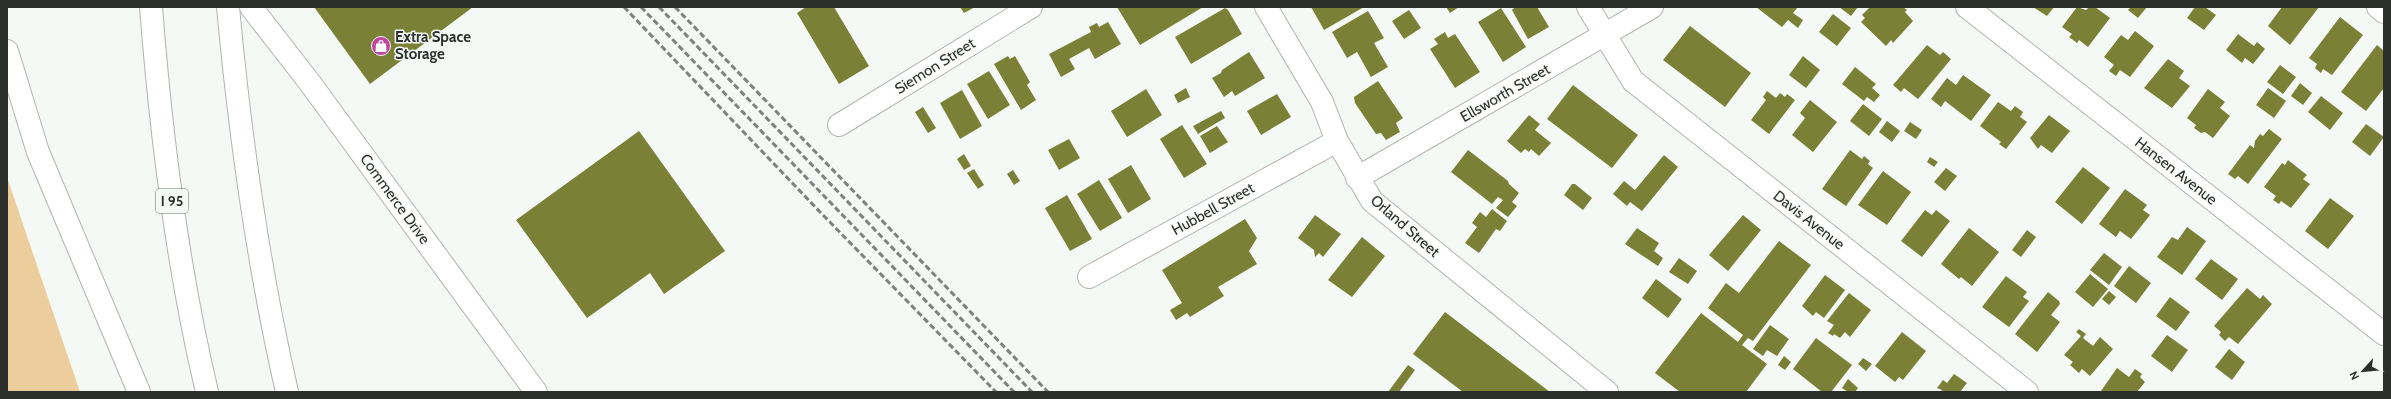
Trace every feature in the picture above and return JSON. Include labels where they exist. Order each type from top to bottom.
[{"type":"main road","name":"I 95","points":[[151,7],[163,135],[174,215],[207,392]]},
{"type":"main road","points":[[228,7],[248,185],[261,268],[288,392]]},
{"type":"main road","name":"Commerce Drive","points":[[251,7],[310,83],[536,392]]},
{"type":"main road","name":"Siemon Street","points":[[839,125],[1031,7]]},
{"type":"main road","name":"Orland Street","points":[[1266,7],[1322,102],[1337,140],[1357,178],[1372,201],[1607,392]]},
{"type":"main road","name":"Davis Avenue","points":[[1588,7],[1633,81],[2027,392]]},
{"type":"main road","name":"Ellsworth Street","points":[[1357,178],[1652,7]]},
{"type":"main road","name":"Hansen Avenue","points":[[1967,7],[2384,334]]},
{"type":"main road","points":[[2378,7],[2384,12]]},
{"type":"main road","points":[[7,51],[25,117],[38,152],[139,392]]},
{"type":"main road","name":"Hubbell Street","points":[[1089,277],[1337,140]]},
{"type":"shaded area","points":[[7,177],[80,392],[7,392]]},
{"type":"building","name":"Extra Space Storage","points":[[314,7],[473,7],[370,84]]},
{"type":"building","points":[[806,7],[834,7],[869,66],[839,84],[797,13]]},
{"type":"building","points":[[960,7],[975,7],[964,13]]},
{"type":"building","points":[[1117,7],[1203,7],[1140,45]]},
{"type":"building","points":[[1311,7],[1364,7],[1324,30]]},
{"type":"building","points":[[1446,7],[1459,7],[1450,13]]},
{"type":"building","points":[[1515,7],[1537,7],[1549,27],[1528,39],[1512,10]]},
{"type":"building","points":[[1756,7],[1798,7],[1793,13],[1803,20],[1798,28],[1788,20],[1782,27]]},
{"type":"building","points":[[1839,7],[1858,7],[1851,16]]},
{"type":"building","points":[[1870,7],[1903,7],[1907,10],[1905,12],[1913,21],[1893,43],[1891,40],[1886,46],[1861,22],[1865,18],[1862,15]]},
{"type":"building","points":[[2033,7],[2054,7],[2047,16]]},
{"type":"building","points":[[2077,7],[2086,10],[2089,7],[2095,7],[2110,18],[2088,47],[2079,40],[2077,43],[2069,37],[2072,34],[2062,27]]},
{"type":"building","points":[[2131,7],[2147,7],[2138,18],[2128,10]]},
{"type":"building","points":[[2195,7],[2205,7],[2216,15],[2204,30],[2187,18]]},
{"type":"building","points":[[2282,7],[2319,7],[2290,45],[2268,26]]},
{"type":"building","points":[[1225,8],[1228,10],[1242,34],[1191,64],[1175,37]]},
{"type":"building","points":[[1501,8],[1526,47],[1503,62],[1478,22]]},
{"type":"building","points":[[1409,10],[1421,28],[1404,39],[1392,21]]},
{"type":"building","points":[[1368,11],[1384,38],[1374,43],[1388,67],[1371,77],[1357,52],[1347,58],[1332,32]]},
{"type":"building","points":[[1833,14],[1851,28],[1837,46],[1819,32]]},
{"type":"building","points":[[2340,17],[2363,35],[2332,75],[2323,69],[2321,73],[2315,68],[2317,64],[2309,58]]},
{"type":"building","points":[[1108,22],[1121,44],[1095,59],[1089,48],[1069,59],[1075,69],[1061,77],[1049,54],[1091,32],[1089,27],[1097,23],[1099,27]]},
{"type":"building","points":[[1690,26],[1751,73],[1725,107],[1663,60]]},
{"type":"building","points":[[2135,31],[2154,46],[2130,77],[2120,70],[2116,76],[2109,71],[2114,65],[2104,57],[2121,35],[2128,40]]},
{"type":"building","points":[[1445,32],[1448,38],[1455,34],[1480,72],[1455,88],[1430,49],[1438,44],[1434,39]]},
{"type":"building","points":[[2238,34],[2254,46],[2257,42],[2265,49],[2253,64],[2245,58],[2242,63],[2226,50]]},
{"type":"building","points":[[1927,45],[1940,55],[1943,52],[1951,59],[1918,99],[1904,88],[1901,92],[1893,85]]},
{"type":"building","points":[[2377,45],[2384,51],[2384,88],[2366,111],[2341,92]]},
{"type":"building","points":[[1249,52],[1265,78],[1235,96],[1232,91],[1224,97],[1212,78]]},
{"type":"building","points":[[1008,56],[1010,59],[1015,56],[1030,82],[1027,85],[1036,100],[1021,110],[994,64]]},
{"type":"building","points":[[1803,56],[1820,70],[1806,88],[1789,75]]},
{"type":"building","points":[[2168,59],[2184,71],[2179,78],[2190,86],[2172,108],[2144,88]]},
{"type":"building","points":[[2280,65],[2296,77],[2283,94],[2267,82]]},
{"type":"building","points":[[1855,67],[1876,84],[1872,88],[1880,95],[1874,102],[1867,97],[1864,101],[1842,84]]},
{"type":"building","points":[[989,71],[1010,105],[988,119],[967,84]]},
{"type":"building","points":[[1963,75],[1991,95],[1971,121],[1945,101],[1941,107],[1931,99],[1947,78],[1956,85]]},
{"type":"building","points":[[1378,81],[1403,118],[1396,123],[1400,132],[1386,140],[1381,133],[1376,134],[1355,103],[1354,97]]},
{"type":"building","points":[[2300,83],[2312,93],[2303,105],[2291,96]]},
{"type":"building","points":[[1573,85],[1638,135],[1612,168],[1547,119]]},
{"type":"building","points":[[1186,88],[1190,97],[1178,103],[1174,95]]},
{"type":"building","points":[[2268,88],[2286,101],[2274,118],[2256,105]]},
{"type":"building","points":[[1146,89],[1162,115],[1127,137],[1111,111]]},
{"type":"building","points":[[2208,89],[2225,102],[2220,108],[2230,116],[2213,138],[2205,132],[2201,133],[2194,128],[2196,125],[2187,118]]},
{"type":"building","points":[[962,90],[982,126],[960,139],[940,103]]},
{"type":"building","points":[[1767,91],[1776,98],[1780,93],[1785,97],[1787,94],[1795,100],[1769,134],[1751,120],[1766,100],[1763,97]]},
{"type":"building","points":[[1277,94],[1291,117],[1261,135],[1247,111]]},
{"type":"building","points":[[2321,96],[2343,113],[2330,130],[2308,112]]},
{"type":"building","points":[[1810,100],[1837,122],[1813,152],[1792,135],[1805,118],[1800,113]]},
{"type":"building","points":[[1998,102],[2011,111],[2015,106],[2023,112],[2020,117],[2027,122],[2006,149],[1999,144],[2001,142],[1980,126]]},
{"type":"building","points":[[1863,104],[1882,119],[1869,136],[1850,121]]},
{"type":"building","points":[[923,107],[936,128],[928,133],[915,112]]},
{"type":"building","points":[[1221,111],[1225,118],[1198,134],[1193,126]]},
{"type":"building","points":[[1529,115],[1540,124],[1535,130],[1551,143],[1539,156],[1531,149],[1529,152],[1525,149],[1521,153],[1507,141]]},
{"type":"building","points":[[2049,115],[2070,131],[2052,153],[2041,145],[2038,149],[2030,138]]},
{"type":"building","points":[[1887,121],[1900,131],[1892,142],[1879,132]]},
{"type":"building","points":[[1910,122],[1922,130],[1916,139],[1904,131]]},
{"type":"building","points":[[2366,124],[2384,137],[2370,156],[2352,142]]},
{"type":"building","points":[[1182,125],[1207,164],[1184,178],[1160,139]]},
{"type":"building","points":[[1217,126],[1228,142],[1210,153],[1200,136]]},
{"type":"building","points":[[2269,129],[2282,139],[2248,184],[2238,176],[2235,179],[2228,174],[2250,145],[2254,148],[2255,141],[2260,134],[2263,136]]},
{"type":"building","points":[[639,131],[725,251],[664,294],[650,273],[587,318],[516,220]]},
{"type":"building","points":[[1069,139],[1080,158],[1059,170],[1048,150]]},
{"type":"building","points":[[1468,150],[1508,181],[1509,184],[1519,193],[1512,202],[1517,206],[1508,217],[1496,208],[1503,200],[1498,197],[1492,204],[1451,172]]},
{"type":"building","points":[[1850,150],[1862,159],[1864,156],[1870,161],[1868,164],[1873,168],[1846,206],[1822,189]]},
{"type":"building","points":[[964,154],[971,166],[964,170],[957,159]]},
{"type":"building","points":[[1664,155],[1678,167],[1642,211],[1630,202],[1627,206],[1613,194],[1624,181],[1635,190]]},
{"type":"building","points":[[1930,157],[1938,162],[1934,167],[1927,162]]},
{"type":"building","points":[[2288,160],[2307,175],[2303,179],[2310,184],[2291,208],[2281,201],[2279,204],[2273,200],[2276,196],[2264,187],[2282,163],[2285,165]]},
{"type":"building","points":[[1131,165],[1151,199],[1128,213],[1108,179]]},
{"type":"building","points":[[2083,167],[2110,188],[2082,224],[2055,202]]},
{"type":"building","points":[[1946,168],[1957,176],[1945,191],[1934,182]]},
{"type":"building","points":[[974,169],[984,185],[978,189],[967,173]]},
{"type":"building","points":[[1013,170],[1020,181],[1014,185],[1007,174]]},
{"type":"building","points":[[1883,171],[1911,192],[1887,225],[1858,205]]},
{"type":"building","points":[[1099,180],[1122,218],[1100,231],[1077,194]]},
{"type":"building","points":[[1572,184],[1575,184],[1592,198],[1583,210],[1564,195]]},
{"type":"building","points":[[2125,189],[2147,205],[2143,210],[2150,215],[2131,239],[2120,231],[2116,237],[2099,224]]},
{"type":"building","points":[[1067,195],[1092,239],[1070,251],[1045,208]]},
{"type":"building","points":[[2330,198],[2354,216],[2328,249],[2305,231]]},
{"type":"building","points":[[1492,209],[1507,221],[1500,231],[1496,229],[1479,253],[1465,243],[1477,227],[1472,223],[1480,212],[1486,217]]},
{"type":"building","points":[[1925,210],[1932,215],[1936,210],[1950,221],[1922,257],[1901,241]]},
{"type":"building","points":[[1315,215],[1341,234],[1323,257],[1319,253],[1315,257],[1314,250],[1298,238]]},
{"type":"building","points":[[1743,215],[1761,230],[1728,271],[1709,255]]},
{"type":"building","points":[[1245,219],[1257,238],[1249,251],[1257,264],[1218,287],[1224,296],[1190,317],[1187,313],[1176,320],[1170,310],[1182,303],[1162,270]]},
{"type":"building","points":[[2187,227],[2206,241],[2182,275],[2157,257],[2172,237],[2178,240]]},
{"type":"building","points":[[1637,228],[1659,243],[1654,251],[1663,258],[1658,266],[1625,244]]},
{"type":"building","points":[[1969,228],[1999,252],[1972,286],[1961,277],[1959,279],[1941,264]]},
{"type":"building","points":[[2027,230],[2036,237],[2021,257],[2012,250]]},
{"type":"building","points":[[1362,237],[1385,256],[1352,297],[1328,280]]},
{"type":"building","points":[[1779,241],[1811,265],[1753,341],[1748,338],[1742,345],[1767,364],[1746,392],[1680,392],[1655,373],[1701,313],[1738,342],[1743,335],[1708,308],[1726,283],[1739,293]]},
{"type":"building","points":[[2104,253],[2122,267],[2109,285],[2090,270]]},
{"type":"building","points":[[1679,258],[1697,271],[1688,284],[1669,272]]},
{"type":"building","points":[[2211,259],[2238,279],[2222,300],[2195,279]]},
{"type":"building","points":[[2129,266],[2151,283],[2136,303],[2114,286]]},
{"type":"building","points":[[2090,274],[2108,289],[2093,307],[2075,292]]},
{"type":"building","points":[[1825,275],[1845,290],[1824,318],[1816,312],[1813,316],[1802,306]]},
{"type":"building","points":[[2006,276],[2027,292],[2023,297],[2029,301],[2009,327],[1982,307]]},
{"type":"building","points":[[1656,279],[1682,299],[1668,318],[1642,298]]},
{"type":"building","points":[[2247,288],[2260,299],[2263,295],[2272,304],[2238,344],[2229,337],[2225,341],[2219,335],[2221,332],[2214,326]]},
{"type":"building","points":[[2109,291],[2116,297],[2109,305],[2102,299]]},
{"type":"building","points":[[2048,292],[2059,301],[2060,304],[2051,315],[2060,322],[2037,352],[2015,334]]},
{"type":"building","points":[[1849,293],[1871,310],[1850,337],[1845,332],[1840,338],[1834,334],[1833,336],[1828,333],[1834,325],[1827,321]]},
{"type":"building","points":[[2170,297],[2190,312],[2176,331],[2156,316]]},
{"type":"building","points":[[1445,312],[1550,392],[1463,392],[1413,354]]},
{"type":"building","points":[[1770,325],[1789,339],[1777,356],[1767,350],[1763,356],[1753,349]]},
{"type":"building","points":[[2079,329],[2086,334],[2083,338],[2093,346],[2100,337],[2113,349],[2090,376],[2082,369],[2079,373],[2070,365],[2073,362],[2064,355],[2081,336],[2076,332]]},
{"type":"building","points":[[1902,332],[1926,351],[1903,380],[1899,377],[1895,382],[1875,366]]},
{"type":"building","points":[[2167,335],[2188,350],[2172,372],[2151,356]]},
{"type":"building","points":[[1816,338],[1852,365],[1831,392],[1822,392],[1793,369]]},
{"type":"building","points":[[2229,349],[2245,362],[2232,380],[2215,367]]},
{"type":"building","points":[[1784,356],[1791,362],[1785,370],[1778,365]]},
{"type":"building","points":[[1863,358],[1872,364],[1866,371],[1858,364]]},
{"type":"building","points":[[1408,365],[1415,370],[1399,392],[1388,392]]},
{"type":"building","points":[[2117,368],[2129,377],[2135,369],[2142,374],[2140,377],[2145,382],[2137,392],[2101,391]]},
{"type":"building","points":[[1954,374],[1967,383],[1960,392],[1941,392],[1942,390],[1937,388],[1943,380],[1947,383]]},
{"type":"building","points":[[1848,379],[1858,388],[1855,392],[1848,392],[1842,388]]},
{"type":"railway","points":[[624,7],[821,213],[996,392]]},
{"type":"railway","points":[[641,7],[1014,392]]},
{"type":"railway","points":[[659,7],[1032,392]]},
{"type":"railway","points":[[675,7],[1048,392]]},
{"type":"place","name":"Extra Space Storage","points":[[381,46]]}]
